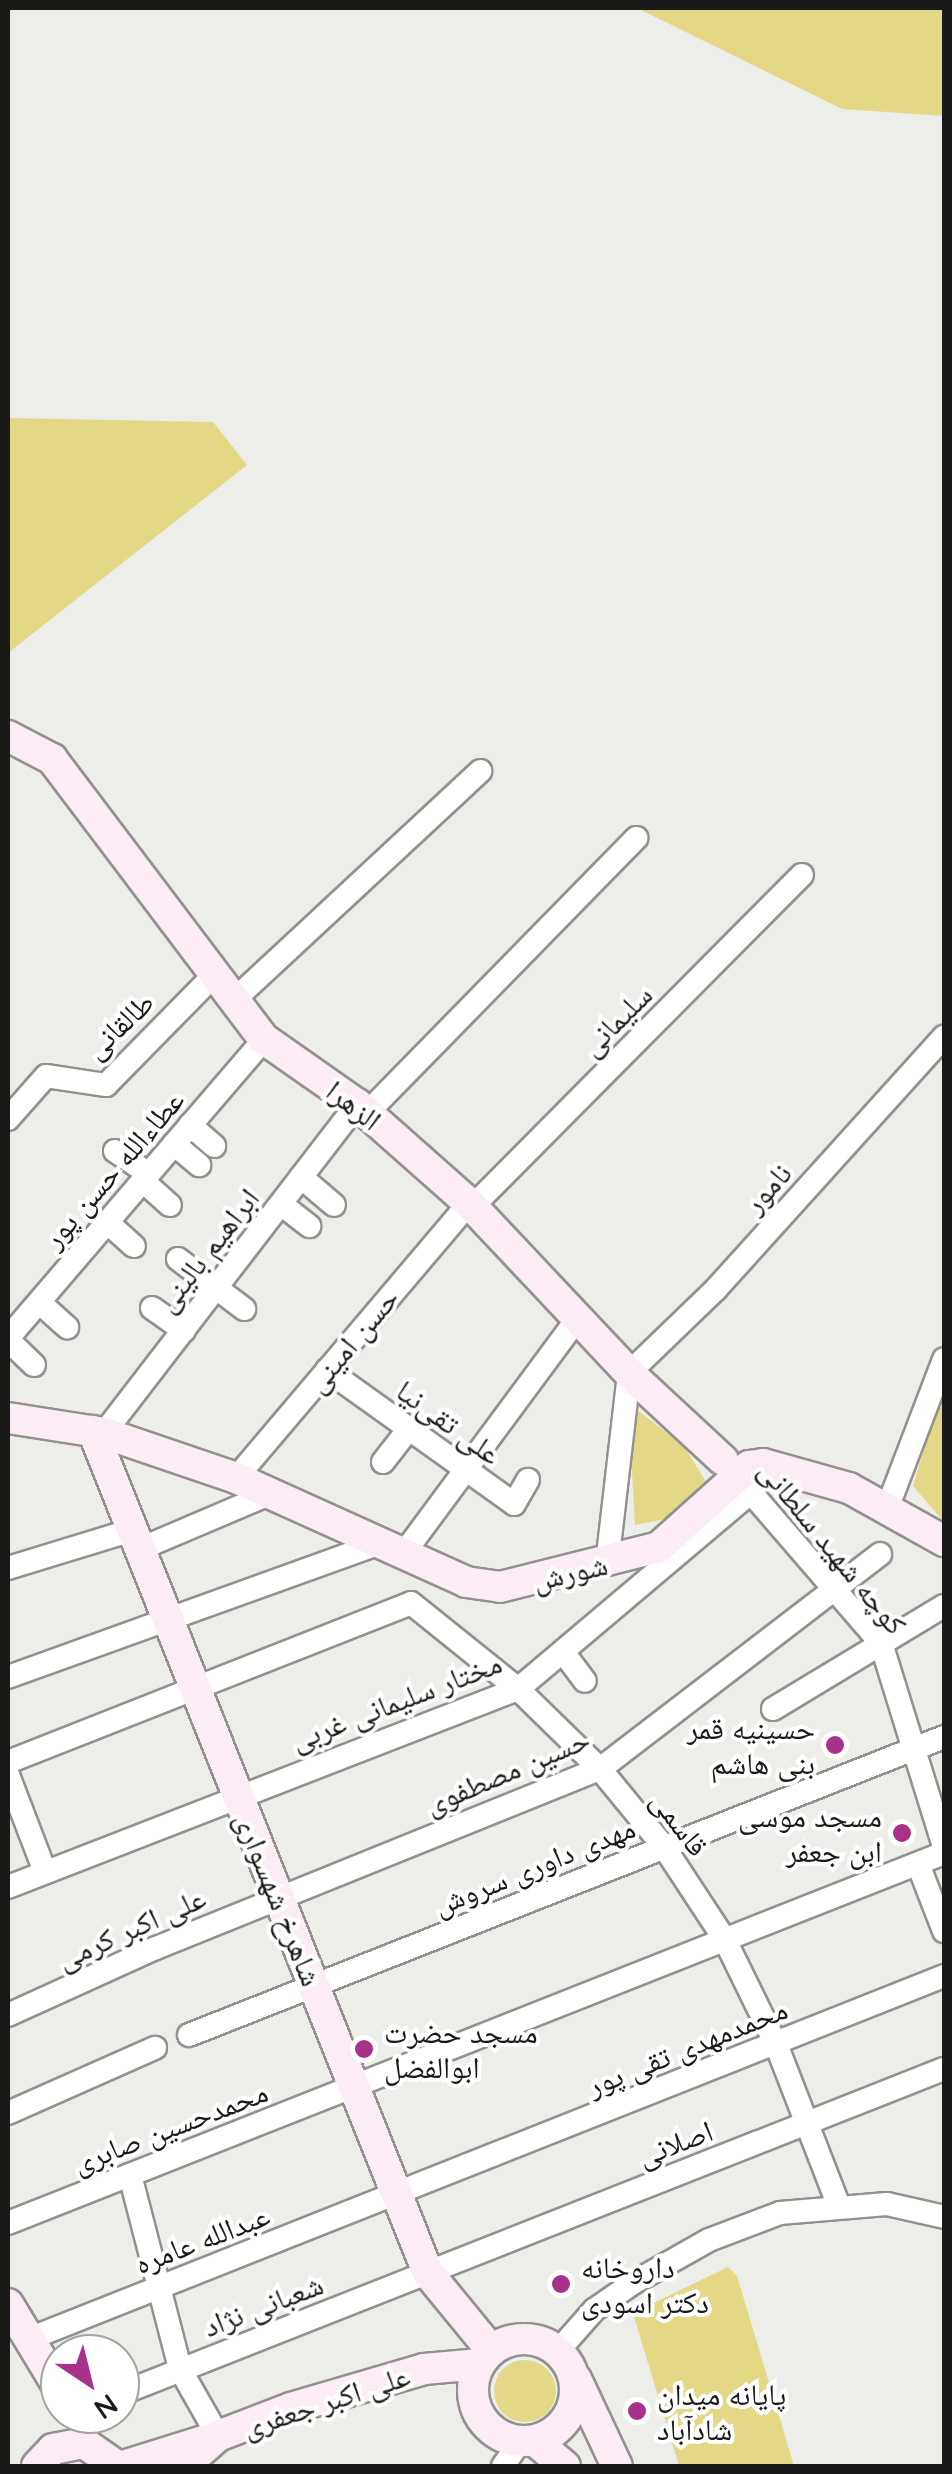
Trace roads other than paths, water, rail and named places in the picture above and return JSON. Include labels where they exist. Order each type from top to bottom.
[{"type":"street","name":"الزهرا","points":[[8,736],[52,759],[264,1039],[362,1109],[470,1205],[629,1373],[737,1477]]},
{"type":"street","points":[[235,999],[480,771]]},
{"type":"street","name":"ابراهیم بالینی","points":[[99,1432],[184,1330],[301,1177],[362,1109],[636,838]]},
{"type":"street","name":"سلیمانی","points":[[470,1205],[802,875]]},
{"type":"street","name":"طالقانی","points":[[8,1118],[46,1076],[106,1085],[216,973]]},
{"type":"street","name":"نامور","points":[[629,1373],[716,1289],[944,1037]]},
{"type":"street","name":"عطاءالله حسن پور","points":[[8,1339],[264,1039]]},
{"type":"street","points":[[190,1125],[214,1146]]},
{"type":"street","points":[[174,1144],[199,1165]]},
{"type":"street","points":[[115,1151],[146,1177],[170,1205]]},
{"type":"street","points":[[301,1177],[334,1205]]},
{"type":"street","points":[[281,1204],[309,1226]]},
{"type":"street","name":"حسن امینی","points":[[236,1478],[470,1205]]},
{"type":"street","points":[[107,1222],[134,1246]]},
{"type":"street","points":[[178,1259],[244,1310]]},
{"type":"street","points":[[38,1302],[67,1326]]},
{"type":"street","points":[[152,1308],[184,1330]]},
{"type":"street","points":[[8,1678],[393,1548],[466,1471],[578,1318]]},
{"type":"street","points":[[8,1339],[34,1365]]},
{"type":"street","points":[[888,1506],[944,1359]]},
{"type":"street","name":"علی تقی‌نیا","points":[[328,1370],[407,1431],[514,1504],[528,1480]]},
{"type":"street","points":[[608,1564],[629,1373]]},
{"type":"street","points":[[8,1418],[99,1432],[236,1478],[393,1548]]},
{"type":"street","points":[[382,1462],[407,1431]]},
{"type":"street","name":"شاهرخ شهسواری","points":[[99,1432],[136,1540],[428,2272],[486,2357]]},
{"type":"street","points":[[737,1477],[763,1464],[888,1506],[944,1541]]},
{"type":"street","points":[[737,1477],[818,1494],[944,1562]]},
{"type":"street","name":"شورش","points":[[393,1548],[466,1582],[500,1588],[608,1564],[676,1537],[737,1477]]},
{"type":"street","name":"کوچه شهید سلطانی","points":[[737,1477],[881,1644],[944,1849]]},
{"type":"street","name":"مختار سلیمانی غربی","points":[[8,1887],[238,1794],[518,1689],[563,1652],[737,1477]]},
{"type":"street","points":[[8,1568],[136,1540],[270,1493]]},
{"type":"street","name":"حسین مصطفوی","points":[[278,1897],[600,1769],[880,1554]]},
{"type":"street","name":"قاسمی","points":[[195,1688],[410,1603],[518,1689],[600,1769],[664,1848],[726,1940],[776,2044],[836,2199]]},
{"type":"street","points":[[773,1709],[944,1606]]},
{"type":"street","points":[[563,1652],[585,1682]]},
{"type":"street","points":[[8,1762],[195,1688]]},
{"type":"street","name":"مهدی داوری سروش","points":[[189,2035],[944,1737]]},
{"type":"street","points":[[8,1775],[45,1872]]},
{"type":"street","name":"محمدحسین صابری","points":[[8,2223],[918,1864],[944,1849]]},
{"type":"street","points":[[918,1864],[944,1931]]},
{"type":"street","name":"علی اکبر کرمی","points":[[8,2015],[278,1897]]},
{"type":"street","name":"محمدمهدی تقی پور","points":[[397,2195],[944,1976]]},
{"type":"street","points":[[8,2112],[154,2048]]},
{"type":"street","name":"اصلانی","points":[[428,2272],[944,2069]]},
{"type":"street","points":[[85,2434],[120,2466],[218,2436],[180,2369],[163,2286],[130,2176]]},
{"type":"street","name":"عبدالله عامره","points":[[16,2326],[163,2286],[397,2195]]},
{"type":"street","points":[[564,2358],[594,2310],[633,2283],[709,2240],[780,2213],[888,2204],[944,2217]]},
{"type":"street","name":"شعبانی نژاد","points":[[140,2386],[428,2272]]},
{"type":"street","points":[[16,2326],[40,2361]]},
{"type":"street","points":[[565,2466],[519,2450],[492,2431],[475,2407],[486,2357],[532,2339],[564,2358],[617,2466]]},
{"type":"street","name":"علی اکبر جعفری","points":[[189,2464],[218,2436],[424,2369],[486,2357]]},
{"type":"street","points":[[519,2450],[568,2418],[576,2392],[564,2358]]},
{"type":"street","points":[[37,2466],[72,2434]]},
{"type":"place","name":"حسینیه قمر بنی هاشم","points":[[835,1745]]},
{"type":"place","name":"مسجد موسی ابن جعفر","points":[[902,1833]]},
{"type":"place","name":"مسجد حضرت ابوالفضل","points":[[364,2049]]},
{"type":"place","name":"داروخانه دکتر اسودی","points":[[561,2284]]},
{"type":"place","name":"پایانه میدان شادآباد","points":[[637,2411]]}]
